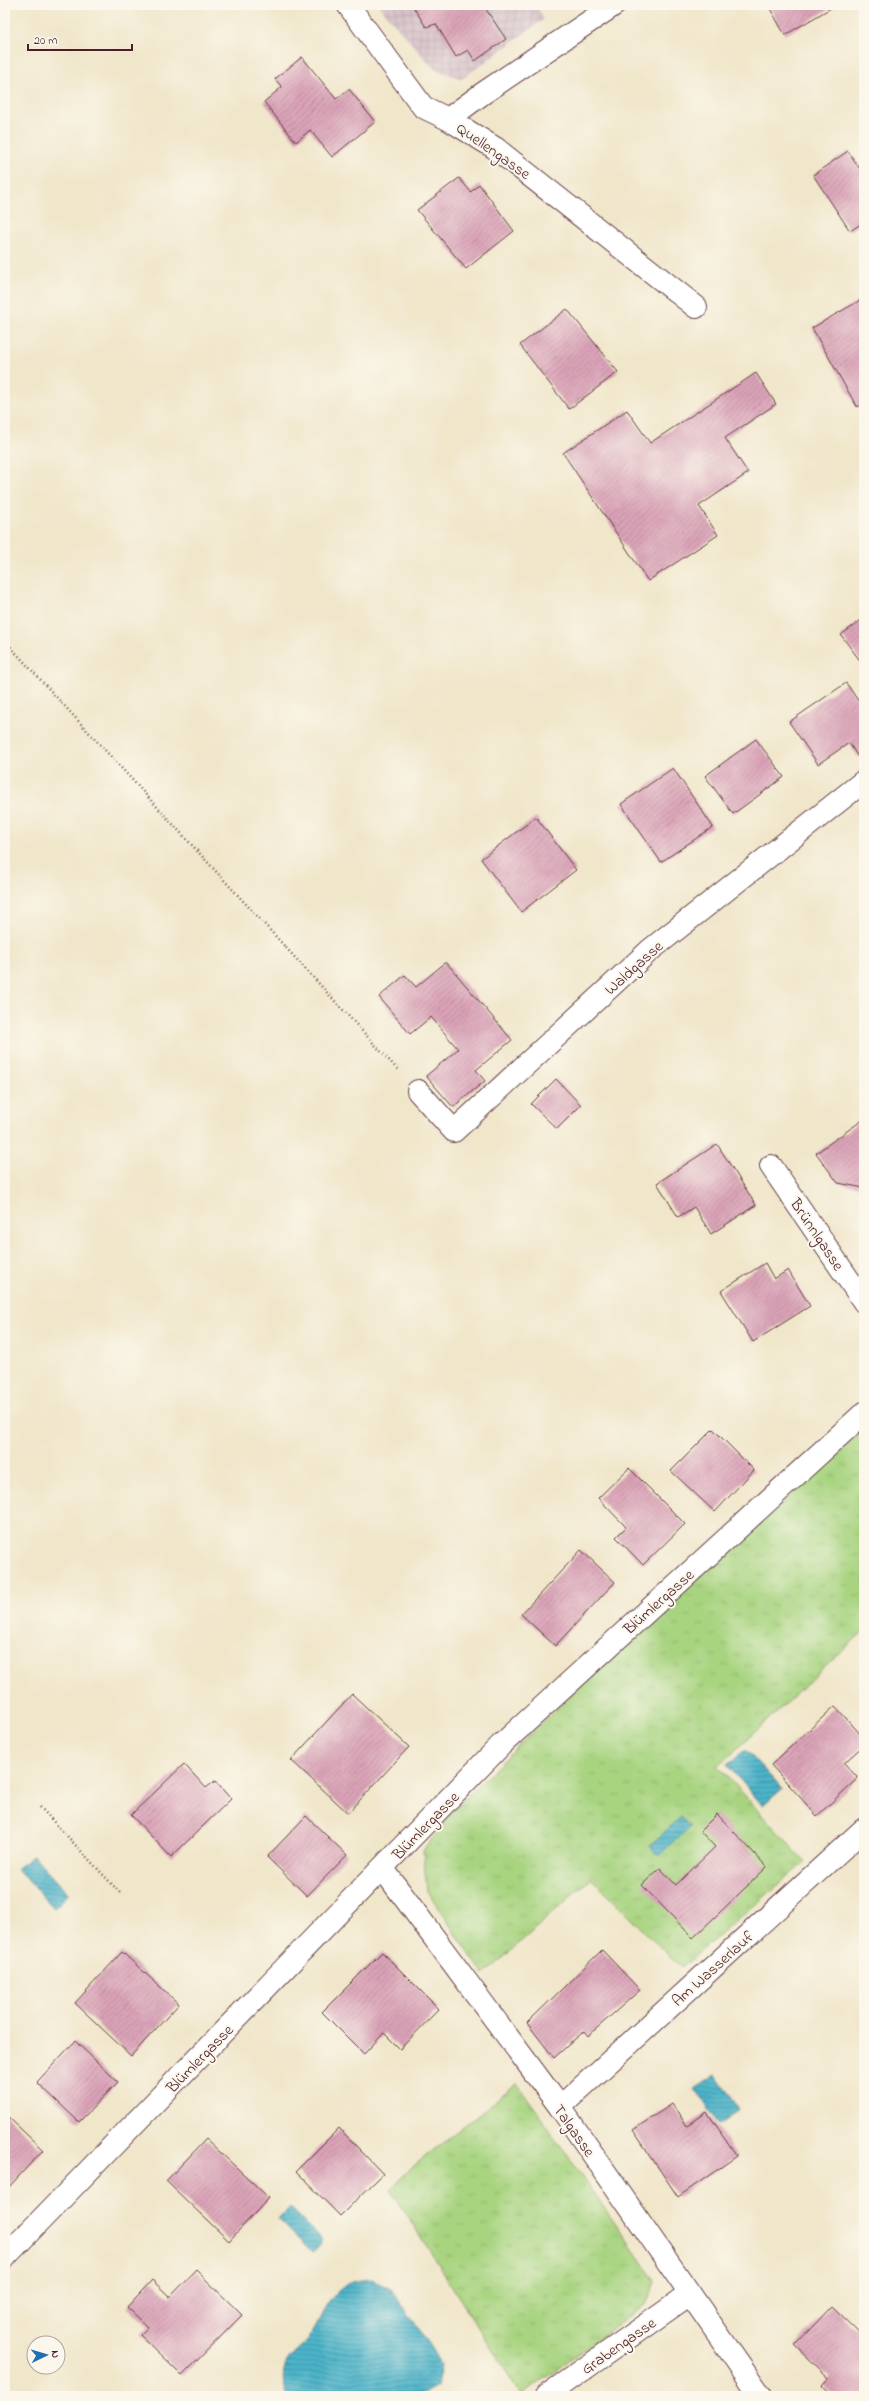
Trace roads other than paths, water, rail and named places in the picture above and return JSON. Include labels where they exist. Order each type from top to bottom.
[{"type":"street","points":[[348,5],[424,107],[448,119]]},
{"type":"street","name":"Quellengasse","points":[[614,5],[482,94],[448,119],[495,148],[696,307]]},
{"type":"street","name":"Waldgasse","points":[[418,1091],[454,1131],[649,951],[864,782]]},
{"type":"street","name":"Brünnlgasse","points":[[772,1166],[864,1302]]},
{"type":"street","name":"Blümlergasse","points":[[5,2257],[501,1745],[864,1413]]},
{"type":"street","name":"Am Wasserlauf","points":[[560,2107],[864,1829]]},
{"type":"street","name":"Talgasse","points":[[383,1868],[560,2107],[761,2396]]},
{"type":"street","name":"Grabengasse","points":[[546,2396],[690,2294]]},
{"type":"water","points":[[745,1749],[782,1789],[763,1806],[727,1765]]},
{"type":"water","points":[[681,1817],[690,1827],[658,1856],[649,1846]]},
{"type":"water","points":[[33,1855],[69,1894],[54,1908],[17,1869]]},
{"type":"water","points":[[716,2075],[740,2110],[719,2124],[695,2089]]},
{"type":"water","points":[[290,2207],[323,2241],[312,2253],[278,2219]]},
{"type":"water","points":[[373,2279],[392,2290],[432,2348],[441,2364],[437,2386],[419,2396],[288,2396],[283,2378],[285,2366],[292,2355],[301,2347],[312,2333],[332,2298],[343,2287],[350,2283]]}]
